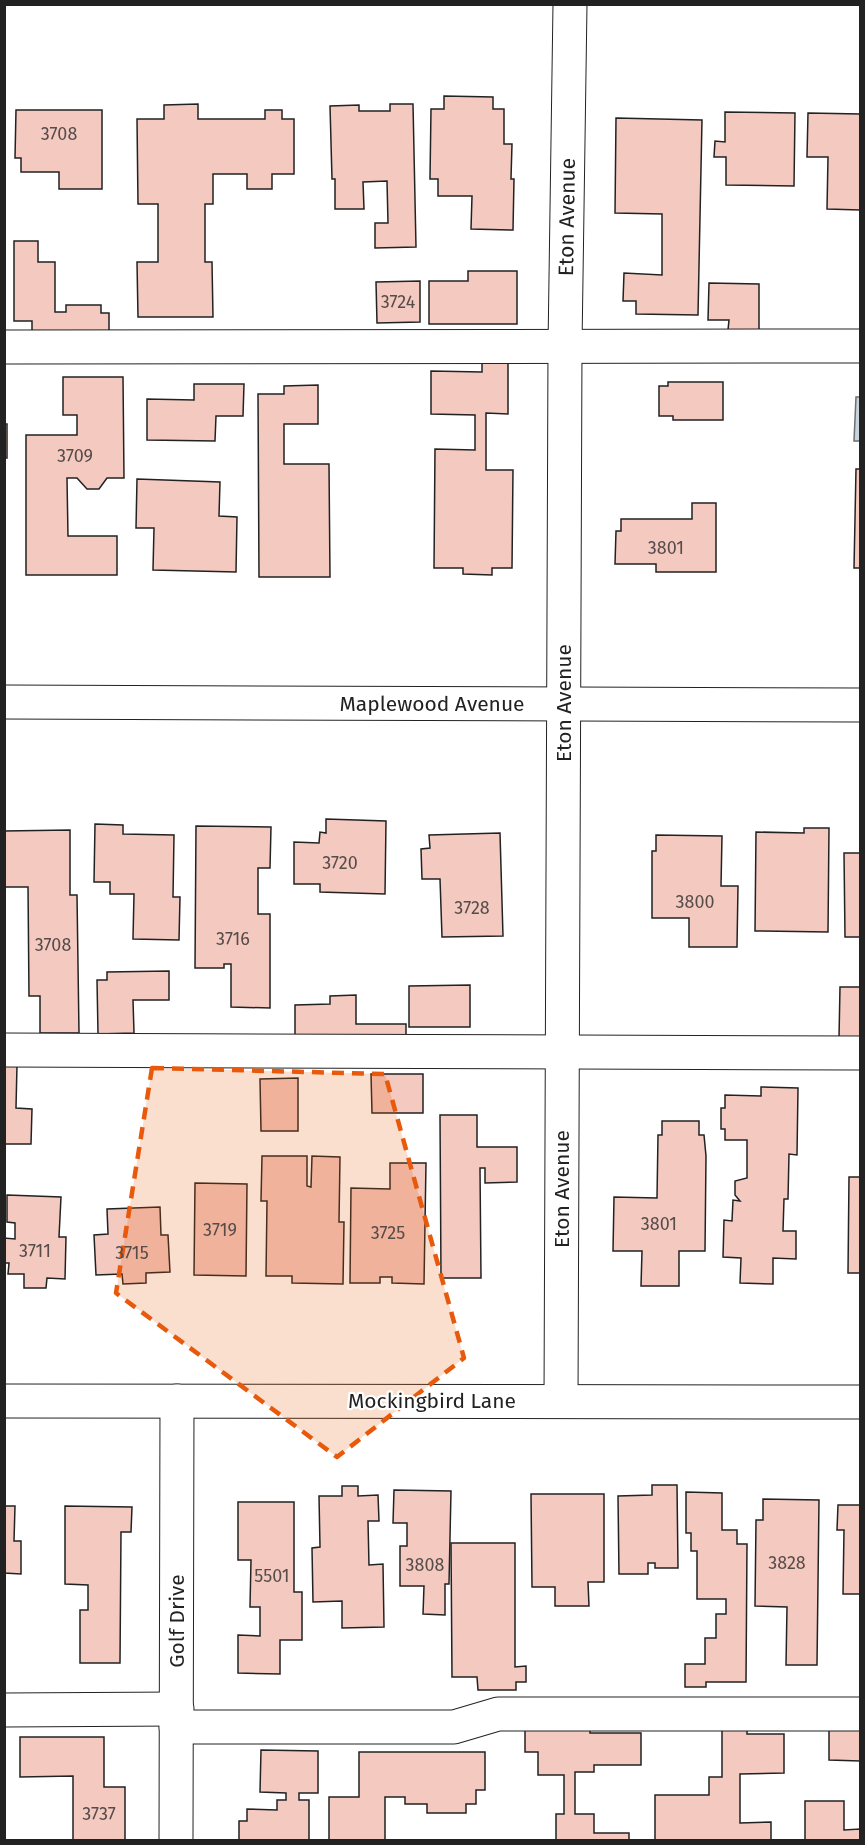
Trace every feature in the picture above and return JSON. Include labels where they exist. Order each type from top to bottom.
[{"type":"street","name":"Eton Avenue","points":[[561,1401],[565,346],[570,4]]},
{"type":"street","points":[[4,347],[861,346]]},
{"type":"street","name":"Maplewood Avenue","points":[[4,702],[861,705]]},
{"type":"street","points":[[4,1050],[861,1053]]},
{"type":"street","name":"Mockingbird Lane","points":[[4,1401],[861,1402]]},
{"type":"street","name":"Golf Drive","points":[[176,1840],[177,1401]]},
{"type":"street","points":[[4,1710],[454,1727],[498,1714],[861,1714]]},
{"type":"highlighted area","points":[[152,1068],[385,1074],[464,1358],[337,1457],[116,1293]]},
{"type":"shaded area","points":[[856,397],[860,397],[860,441],[854,441]]},
{"type":"building","points":[[444,96],[493,97],[493,109],[504,109],[504,144],[512,144],[513,230],[471,229],[472,196],[438,196],[438,179],[430,179],[431,109],[444,109]]},
{"type":"building","points":[[198,104],[198,119],[265,119],[265,110],[282,110],[282,119],[294,119],[294,174],[272,174],[272,189],[247,189],[247,174],[213,174],[213,204],[205,204],[205,262],[212,262],[213,317],[138,317],[137,262],[158,262],[158,204],[138,204],[137,119],[164,119],[164,105]]},
{"type":"building","points":[[390,104],[413,104],[416,247],[375,248],[375,223],[388,223],[387,181],[363,182],[364,209],[335,209],[330,106],[359,105],[359,111],[390,111]]},
{"type":"building","points":[[16,110],[102,110],[102,189],[59,189],[59,172],[21,172],[21,158],[15,158]]},
{"type":"building","points":[[725,112],[795,113],[794,186],[726,185],[726,157],[714,157],[715,141],[725,142]]},
{"type":"building","points":[[808,113],[860,114],[860,210],[827,209],[828,157],[807,157]]},
{"type":"building","points":[[616,118],[702,120],[698,315],[636,314],[636,301],[623,301],[624,273],[662,275],[662,214],[615,213]]},
{"type":"building","points":[[14,241],[38,241],[38,262],[55,262],[55,312],[66,312],[66,305],[101,305],[101,313],[109,313],[109,331],[32,331],[32,321],[14,321]]},
{"type":"building","points":[[468,271],[517,271],[517,324],[429,324],[429,281],[468,281]]},
{"type":"building","points":[[420,281],[420,322],[377,323],[376,282]]},
{"type":"building","points":[[709,283],[759,284],[759,331],[728,330],[729,320],[708,320]]},
{"type":"building","points":[[482,360],[508,360],[508,414],[486,413],[486,470],[513,470],[512,568],[492,568],[492,575],[463,574],[463,568],[434,568],[435,449],[475,450],[475,415],[431,414],[431,371],[482,372]]},
{"type":"building","points":[[63,377],[123,377],[124,478],[107,478],[99,489],[87,489],[77,478],[67,478],[68,536],[117,536],[117,575],[26,575],[26,435],[77,435],[77,415],[63,415]]},
{"type":"building","points":[[668,382],[723,382],[723,420],[673,420],[673,416],[659,416],[659,386],[668,386]]},
{"type":"building","points":[[194,384],[244,384],[243,416],[216,416],[215,441],[147,440],[147,399],[194,400]]},
{"type":"building","points":[[318,385],[318,424],[284,424],[284,464],[329,464],[330,577],[259,577],[258,394],[284,394],[284,386]]},
{"type":"building","points":[[4,424],[7,424],[7,458],[4,458]]},
{"type":"building","points":[[856,469],[860,469],[860,568],[854,568]]},
{"type":"building","points":[[137,479],[220,482],[219,516],[237,517],[236,572],[153,570],[154,528],[136,528]]},
{"type":"building","points":[[692,503],[716,503],[716,572],[656,572],[656,564],[615,564],[616,531],[621,531],[621,519],[692,519]]},
{"type":"building","points":[[326,819],[386,821],[385,894],[320,892],[320,884],[294,884],[294,842],[319,843],[320,832],[326,833]]},
{"type":"building","points":[[95,824],[123,825],[123,834],[174,835],[173,897],[180,897],[179,940],[133,939],[134,894],[110,894],[110,882],[94,882]]},
{"type":"building","points":[[196,826],[271,827],[270,868],[258,868],[258,914],[270,914],[270,1008],[231,1007],[231,964],[224,964],[224,968],[195,968]]},
{"type":"building","points":[[804,828],[829,828],[828,932],[755,931],[756,832],[804,833]]},
{"type":"building","points":[[70,830],[70,895],[77,895],[79,1033],[40,1033],[40,996],[29,996],[28,887],[4,887],[4,831]]},
{"type":"building","points":[[500,833],[503,936],[442,937],[440,879],[422,879],[421,849],[430,848],[429,835]]},
{"type":"building","points":[[656,835],[722,836],[721,886],[738,886],[737,947],[689,947],[689,918],[652,918],[652,851],[656,851]]},
{"type":"building","points":[[844,853],[860,853],[860,937],[845,937]]},
{"type":"building","points":[[169,971],[169,1000],[133,1000],[134,1033],[98,1034],[97,980],[107,980],[107,972]]},
{"type":"building","points":[[470,985],[470,1027],[409,1027],[409,986]]},
{"type":"building","points":[[840,987],[860,987],[860,1039],[839,1038]]},
{"type":"building","points":[[356,995],[356,1024],[406,1024],[406,1041],[295,1042],[295,1005],[330,1004],[330,996]]},
{"type":"building","points":[[4,1065],[17,1065],[16,1108],[32,1109],[31,1144],[4,1144]]},
{"type":"building","points":[[371,1074],[423,1074],[423,1113],[372,1113]]},
{"type":"building","points":[[298,1078],[298,1131],[261,1131],[260,1079]]},
{"type":"building","points":[[761,1087],[798,1088],[797,1155],[789,1154],[788,1199],[784,1199],[783,1231],[796,1231],[796,1259],[773,1258],[773,1284],[740,1283],[741,1258],[723,1257],[724,1220],[732,1221],[733,1200],[740,1201],[735,1195],[735,1181],[747,1178],[747,1140],[725,1140],[725,1129],[721,1129],[721,1108],[725,1108],[725,1095],[761,1096]]},
{"type":"building","points":[[440,1115],[477,1115],[477,1147],[517,1147],[517,1182],[485,1183],[485,1168],[480,1168],[481,1278],[441,1278]]},
{"type":"building","points":[[662,1121],[699,1121],[699,1135],[704,1135],[706,1156],[705,1251],[679,1251],[679,1286],[641,1286],[642,1251],[613,1251],[614,1197],[657,1198],[658,1135],[662,1135]]},
{"type":"building","points":[[262,1156],[307,1156],[307,1186],[311,1187],[312,1156],[340,1157],[339,1222],[344,1222],[343,1284],[292,1283],[292,1276],[266,1276],[267,1201],[261,1201]]},
{"type":"building","points":[[390,1163],[426,1163],[424,1284],[392,1283],[392,1277],[380,1277],[380,1283],[350,1283],[351,1188],[390,1189]]},
{"type":"building","points":[[849,1177],[860,1177],[860,1273],[848,1273]]},
{"type":"building","points":[[195,1183],[247,1184],[246,1276],[194,1275]]},
{"type":"building","points":[[7,1195],[61,1197],[59,1237],[66,1237],[65,1279],[47,1278],[46,1288],[24,1288],[24,1274],[8,1274],[9,1263],[4,1263],[4,1238],[15,1239],[15,1223],[7,1222]]},
{"type":"building","points":[[160,1207],[161,1235],[168,1235],[170,1272],[146,1273],[146,1283],[123,1284],[122,1274],[96,1275],[94,1235],[108,1234],[107,1209]]},
{"type":"building","points":[[652,1485],[677,1485],[678,1568],[655,1568],[655,1563],[648,1563],[648,1574],[619,1574],[618,1496],[652,1495]]},
{"type":"building","points":[[342,1486],[358,1486],[358,1496],[378,1495],[379,1521],[368,1521],[369,1565],[383,1564],[384,1627],[342,1628],[342,1601],[313,1602],[312,1548],[320,1547],[319,1496],[342,1496]]},
{"type":"building","points":[[394,1490],[451,1491],[449,1584],[445,1584],[445,1615],[423,1614],[424,1586],[400,1586],[400,1546],[407,1546],[407,1523],[393,1523]]},
{"type":"building","points":[[686,1492],[722,1493],[722,1530],[737,1530],[737,1544],[747,1544],[746,1682],[706,1682],[706,1687],[685,1687],[685,1664],[705,1664],[705,1638],[716,1638],[716,1614],[726,1614],[726,1599],[697,1599],[697,1551],[691,1551],[691,1533],[686,1533]]},
{"type":"building","points":[[531,1494],[604,1494],[604,1582],[588,1582],[589,1606],[555,1606],[555,1587],[532,1587]]},
{"type":"building","points":[[763,1499],[819,1500],[817,1665],[786,1665],[787,1607],[755,1606],[756,1520],[763,1520]]},
{"type":"building","points":[[238,1502],[294,1502],[294,1592],[302,1592],[302,1640],[280,1640],[280,1674],[238,1673],[238,1635],[260,1636],[260,1607],[250,1607],[251,1560],[238,1560]]},
{"type":"building","points":[[838,1505],[860,1505],[860,1594],[843,1594],[844,1530],[837,1530]]},
{"type":"building","points":[[4,1506],[15,1506],[14,1541],[21,1541],[21,1574],[4,1573]]},
{"type":"building","points":[[65,1506],[132,1507],[131,1532],[121,1532],[120,1663],[80,1663],[80,1610],[88,1610],[88,1585],[65,1584]]},
{"type":"building","points":[[451,1543],[515,1543],[515,1667],[526,1666],[526,1682],[516,1682],[516,1690],[478,1690],[477,1677],[452,1677]]},
{"type":"building","points":[[525,1724],[590,1724],[590,1733],[641,1733],[641,1765],[594,1765],[594,1772],[575,1772],[575,1814],[594,1814],[594,1833],[629,1833],[629,1840],[556,1840],[556,1814],[564,1814],[564,1775],[538,1775],[538,1752],[525,1752]]},
{"type":"building","points":[[722,1725],[747,1725],[747,1734],[784,1734],[784,1773],[740,1774],[740,1823],[771,1822],[771,1840],[655,1840],[655,1795],[709,1795],[709,1777],[722,1777]]},
{"type":"building","points":[[829,1726],[860,1726],[860,1761],[829,1760]]},
{"type":"building","points":[[20,1737],[104,1737],[104,1787],[125,1787],[125,1840],[73,1840],[73,1776],[20,1777]]},
{"type":"building","points":[[261,1750],[318,1751],[318,1793],[299,1793],[299,1800],[309,1800],[309,1840],[239,1840],[239,1821],[247,1821],[247,1809],[277,1810],[277,1800],[286,1800],[286,1793],[260,1792]]},
{"type":"building","points":[[359,1752],[485,1752],[485,1790],[476,1790],[476,1804],[466,1804],[466,1813],[427,1813],[427,1804],[405,1804],[405,1797],[385,1797],[385,1840],[329,1840],[329,1797],[359,1797]]},
{"type":"building","points":[[805,1801],[844,1801],[844,1830],[860,1829],[860,1840],[805,1840]]}]
